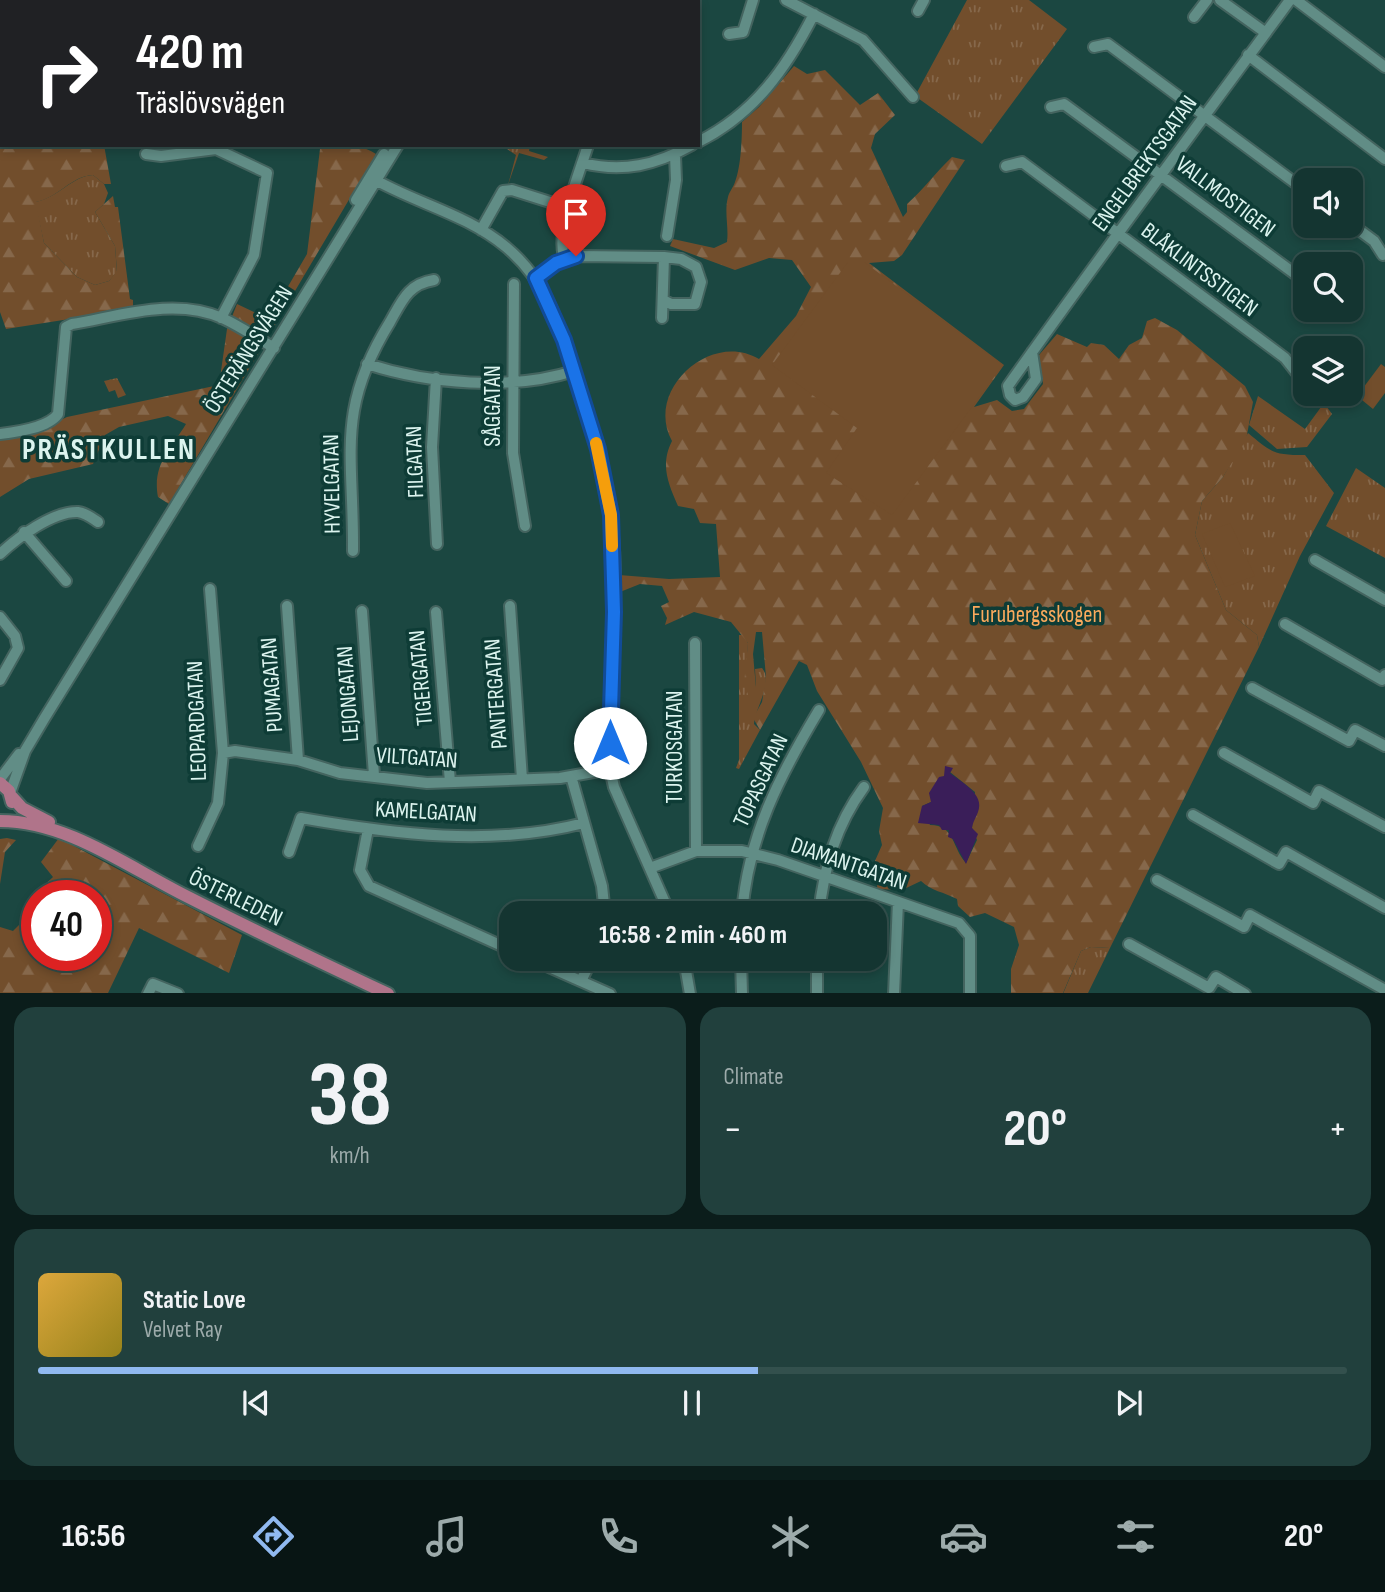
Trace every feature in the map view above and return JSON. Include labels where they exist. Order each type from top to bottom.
[{"type":"main road","name":"ÖSTERLEDEN","points":[[0,781],[22,808],[67,834],[246,926],[388,993]]},
{"type":"main road","name":"ÖSTERLEDEN","points":[[0,820],[10,811],[11,795]]},
{"type":"main road","name":"ÖSTERLEDEN","points":[[0,820],[33,824],[67,834]]},
{"type":"street","points":[[729,34],[743,32],[753,0]]},
{"type":"street","points":[[786,0],[863,40],[913,97]]},
{"type":"street","points":[[1194,17],[1207,0]]},
{"type":"street","points":[[1220,0],[1266,33]]},
{"type":"street","name":"ENGELBREKTSGATAN","points":[[1032,352],[1290,0]]},
{"type":"street","points":[[1296,0],[1385,67]]},
{"type":"street","points":[[700,141],[733,121],[774,82],[787,65],[814,14]]},
{"type":"street","points":[[1094,47],[1108,44],[1293,182]]},
{"type":"street","points":[[1248,55],[1385,159]]},
{"type":"street","name":"VALLMOSTIGEN","points":[[1051,107],[1064,104],[1293,272]]},
{"type":"street","name":"ÖSTERÄNGSVÄGEN","points":[[11,795],[25,751],[272,347],[373,179],[389,147]]},
{"type":"street","name":"ÖSTERÄNGSVÄGEN","points":[[373,179],[397,147]]},
{"type":"street","points":[[565,259],[562,252],[564,229],[587,147]]},
{"type":"street","points":[[583,163],[609,170],[675,155],[689,147]]},
{"type":"street","points":[[146,154],[161,156],[216,149],[267,173],[254,255],[221,318]]},
{"type":"street","points":[[667,236],[676,180],[675,155]]},
{"type":"street","name":"BLÅKLINTSSTIGEN","points":[[1006,166],[1022,162],[1286,358],[1293,368]]},
{"type":"street","points":[[373,179],[481,230],[506,247],[536,278],[558,321],[598,449],[611,515],[614,612],[610,769],[614,788],[664,901]]},
{"type":"street","points":[[481,230],[503,191],[553,202]]},
{"type":"street","points":[[1363,233],[1374,241],[1383,255]]},
{"type":"street","points":[[536,278],[565,259],[576,256],[664,257],[681,259],[696,267],[701,282],[695,304],[671,304],[663,300]]},
{"type":"street","points":[[662,318],[664,257]]},
{"type":"street","name":"HYVELGATAN","points":[[353,551],[348,455],[352,413],[367,364],[411,288],[434,281]]},
{"type":"street","name":"SÅGGATAN","points":[[514,284],[513,453],[525,526]]},
{"type":"street","points":[[0,434],[55,419],[60,408],[66,327],[72,324],[164,308],[221,318],[272,347]]},
{"type":"street","name":"ÖSTERÄNGSVÄGEN","points":[[0,781],[272,347]]},
{"type":"street","points":[[367,364],[436,378],[513,381],[555,377],[574,371]]},
{"type":"street","name":"FILGATAN","points":[[436,378],[432,447],[437,544]]},
{"type":"street","points":[[0,554],[24,532],[78,512],[98,522]]},
{"type":"street","points":[[24,532],[66,580]]},
{"type":"street","points":[[1315,560],[1385,600]]},
{"type":"street","name":"LEOPARDGATAN","points":[[198,846],[218,803],[223,753],[210,589]]},
{"type":"street","name":"PUMAGATAN","points":[[287,606],[298,760]]},
{"type":"street","name":"PANTERGATAN","points":[[510,606],[522,779]]},
{"type":"street","name":"LEJONGATAN","points":[[362,611],[374,775]]},
{"type":"street","name":"TIGERGATAN","points":[[436,612],[450,782]]},
{"type":"street","points":[[0,617],[15,636],[18,648],[0,680]]},
{"type":"street","points":[[1285,624],[1382,680],[1385,675]]},
{"type":"street","name":"TURKOSGATAN","points":[[695,643],[696,851]]},
{"type":"street","points":[[1252,688],[1349,741],[1356,730],[1385,746]]},
{"type":"street","name":"TOPASGATAN","points":[[744,901],[750,853],[763,814],[785,767],[818,710]]},
{"type":"street","name":"VILTGATAN","points":[[223,753],[235,751],[298,760],[340,773],[374,775],[390,780],[450,782],[522,779],[610,769]]},
{"type":"street","points":[[1224,753],[1313,803],[1320,791],[1385,827]]},
{"type":"street","points":[[571,775],[602,886],[603,901]]},
{"type":"street","points":[[820,901],[823,875],[844,819],[864,788]]},
{"type":"street","points":[[1193,816],[1279,864],[1286,852],[1385,908]]},
{"type":"street","name":"KAMELGATAN","points":[[289,852],[301,818],[368,830],[474,836],[584,823]]},
{"type":"street","points":[[368,830],[360,870],[369,886],[499,945]]},
{"type":"street","name":"DIAMANTGATAN","points":[[650,868],[696,851],[750,853],[823,875],[959,923],[969,931],[970,993]]},
{"type":"street","points":[[1157,880],[1244,927],[1250,915],[1385,990]]},
{"type":"street","points":[[894,993],[898,902]]},
{"type":"street","points":[[1129,944],[1209,988],[1216,977],[1245,993]]},
{"type":"street","points":[[558,971],[610,993]]},
{"type":"street","points":[[581,981],[586,971]]},
{"type":"street","points":[[686,971],[690,993]]},
{"type":"street","points":[[741,971],[741,993]]},
{"type":"street","points":[[817,971],[817,993]]},
{"type":"street","points":[[148,993],[153,985],[178,993]]},
{"type":"green space","points":[[967,0],[1029,0],[1067,29],[982,144],[915,96]]},
{"type":"green space","name":"Furubergsskogen","points":[[794,66],[807,74],[825,70],[860,105],[878,93],[895,115],[875,134],[871,148],[903,217],[907,212],[907,204],[952,157],[965,160],[902,255],[894,261],[869,263],[1004,365],[974,407],[997,400],[1012,411],[1024,409],[1043,384],[1039,355],[1057,334],[1087,347],[1091,343],[1104,345],[1119,359],[1129,345],[1142,338],[1147,321],[1155,318],[1177,330],[1245,386],[1253,402],[1246,440],[1223,477],[1202,501],[1195,535],[1226,610],[1257,635],[1259,647],[1110,948],[1091,947],[1081,951],[1063,993],[1011,993],[1011,969],[1019,945],[1014,927],[985,913],[970,917],[958,906],[957,899],[921,881],[902,890],[877,889],[878,876],[871,870],[882,845],[879,831],[883,808],[861,762],[817,691],[807,665],[799,661],[760,730],[753,718],[762,702],[766,677],[762,632],[756,632],[753,654],[756,688],[749,697],[744,684],[748,643],[731,622],[694,612],[665,625],[667,618],[661,606],[669,602],[662,586],[640,584],[620,592],[619,575],[669,579],[720,577],[716,524],[700,523],[694,509],[678,506],[669,482],[666,458],[672,441],[666,422],[667,403],[675,385],[687,370],[703,359],[721,352],[740,352],[759,359],[796,316],[811,287],[792,260],[769,258],[735,270],[670,246],[673,239],[714,248],[727,242],[727,203],[739,169],[742,122],[759,107]],"holes":[[[953,769],[950,772],[975,792],[972,828],[977,840],[966,863],[949,833],[938,826],[930,825],[922,806],[931,802],[945,776]]]},
{"type":"green space","points":[[0,147],[104,147],[111,184],[104,184],[93,175],[85,176],[36,202],[44,243],[77,277],[95,285],[109,281],[117,271],[115,246],[95,212],[113,196],[115,207],[118,207],[133,309],[6,329],[0,312]]},
{"type":"green space","points":[[317,147],[359,147],[376,154],[169,504],[158,497],[158,476],[164,458],[186,424],[168,416],[119,427],[105,435],[93,464],[29,479],[0,497],[0,437],[26,436],[67,417],[219,385],[227,329],[237,304],[269,319],[307,254],[320,149]]},
{"type":"green space","points":[[504,147],[530,147],[529,151],[548,157],[544,160],[519,153],[508,185],[516,155]]},
{"type":"green space","points":[[93,175],[104,184],[108,193],[104,204],[95,212],[115,246],[117,272],[109,281],[95,285],[77,277],[44,243],[35,202],[51,196],[78,179]]},
{"type":"green space","points":[[848,262],[864,262],[1003,365],[892,515],[826,473],[857,428],[772,365]]},
{"type":"green space","points":[[1381,364],[1385,367],[1385,393],[1373,409],[1363,401],[1363,388]]},
{"type":"green space","points":[[117,378],[126,395],[118,398],[115,390],[109,392],[104,381]]},
{"type":"green space","points":[[1258,396],[1305,429],[1322,406],[1326,406],[1332,414],[1307,447],[1277,449],[1249,425]]},
{"type":"green space","points":[[1248,433],[1273,451],[1305,455],[1334,493],[1300,556],[1259,647],[1257,635],[1226,610],[1195,535],[1202,501],[1223,477]]},
{"type":"green space","points":[[1356,468],[1385,488],[1385,558],[1326,526]]},
{"type":"green space","points":[[1230,523],[1255,576],[1225,587],[1202,534]]},
{"type":"green space","points":[[739,635],[743,635],[748,643],[747,663],[756,688],[755,669],[762,668],[766,680],[754,724],[760,730],[739,769],[736,768],[739,760]]},
{"type":"green space","points":[[59,838],[242,935],[229,973],[139,928],[108,993],[0,993],[0,927],[13,931],[21,923],[21,971],[112,971],[112,880],[50,880],[53,877],[41,862]]},
{"type":"green space","points":[[0,839],[16,840],[5,852],[0,884]]},
{"type":"green space","points":[[1091,947],[1110,948],[1088,993],[1063,993],[1081,951]]},
{"type":"shaded area","points":[[945,766],[953,768],[950,773],[971,790],[978,800],[978,812],[972,828],[978,834],[966,864],[953,839],[948,837],[949,830],[942,830],[939,825],[918,823],[922,806],[931,802],[929,793],[939,777],[944,776]]},
{"type":"slow traffic","points":[[596,443],[611,515],[612,546]]},
{"type":"district","name":"PRÄSTKULLEN","points":[[109,449]]},
{"type":"route","points":[[576,256],[556,263],[536,278],[558,321],[589,418],[611,515],[614,612],[610,743]]}]
